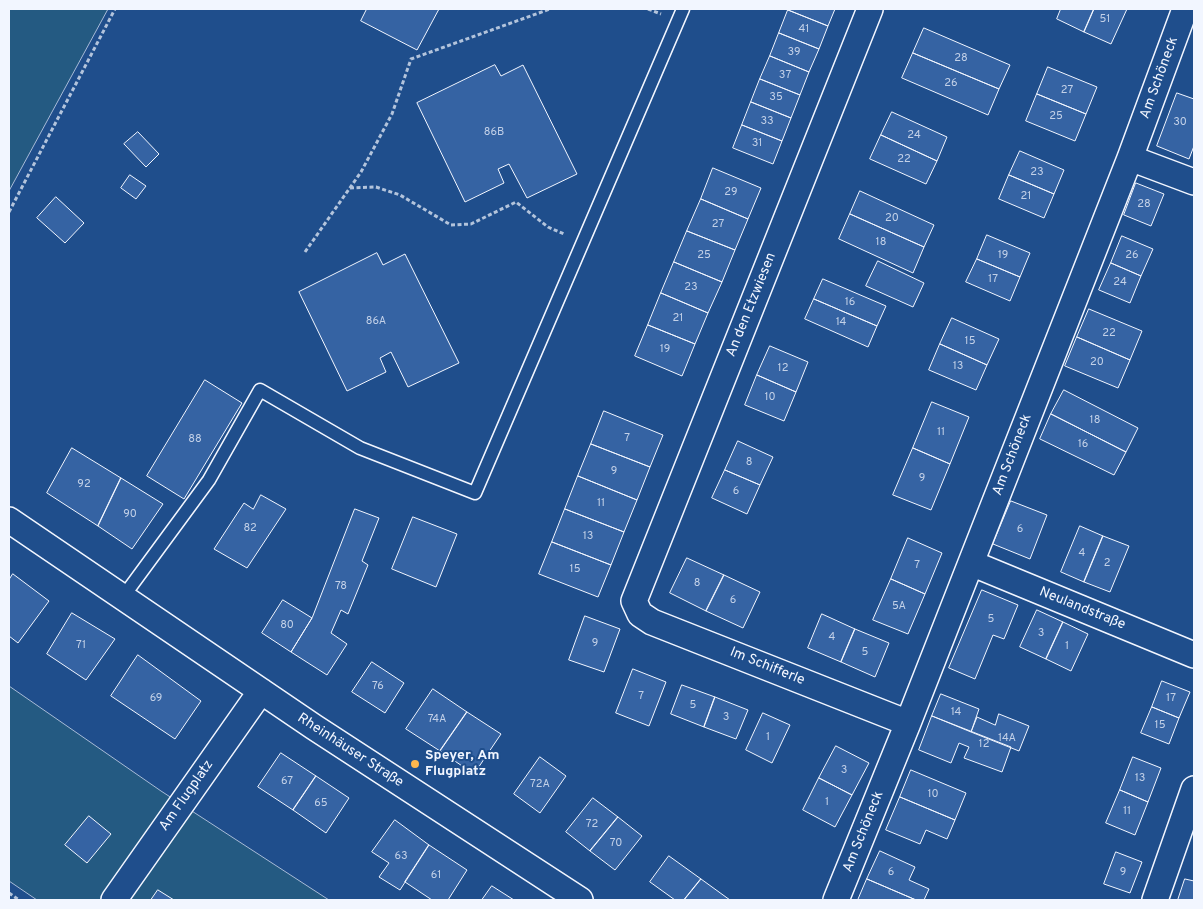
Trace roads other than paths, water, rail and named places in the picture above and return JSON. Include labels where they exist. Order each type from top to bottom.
[{"type":"street","name":"An den Etzwiesen","points":[[634,601],[870,9]]},
{"type":"street","name":"Am Schöneck","points":[[836,900],[908,724],[1130,158],[1186,9]]},
{"type":"street","points":[[1130,158],[1194,182]]},
{"type":"street","name":"Rheinhäuser Straße","points":[[9,520],[322,733],[580,900]]},
{"type":"street","name":"Neulandstraße","points":[[970,563],[1194,655]]},
{"type":"street","name":"Im Schifferle","points":[[634,601],[640,614],[652,622],[908,724]]},
{"type":"street","name":"Am Flugplatz","points":[[114,900],[261,691]]},
{"type":"street","points":[[1155,900],[1194,789]]},
{"type":"lane","points":[[123,597],[209,480],[260,390],[360,448],[475,493],[683,9]]},
{"type":"place","name":"Speyer, Am Flugplatz","points":[[415,764]]}]
